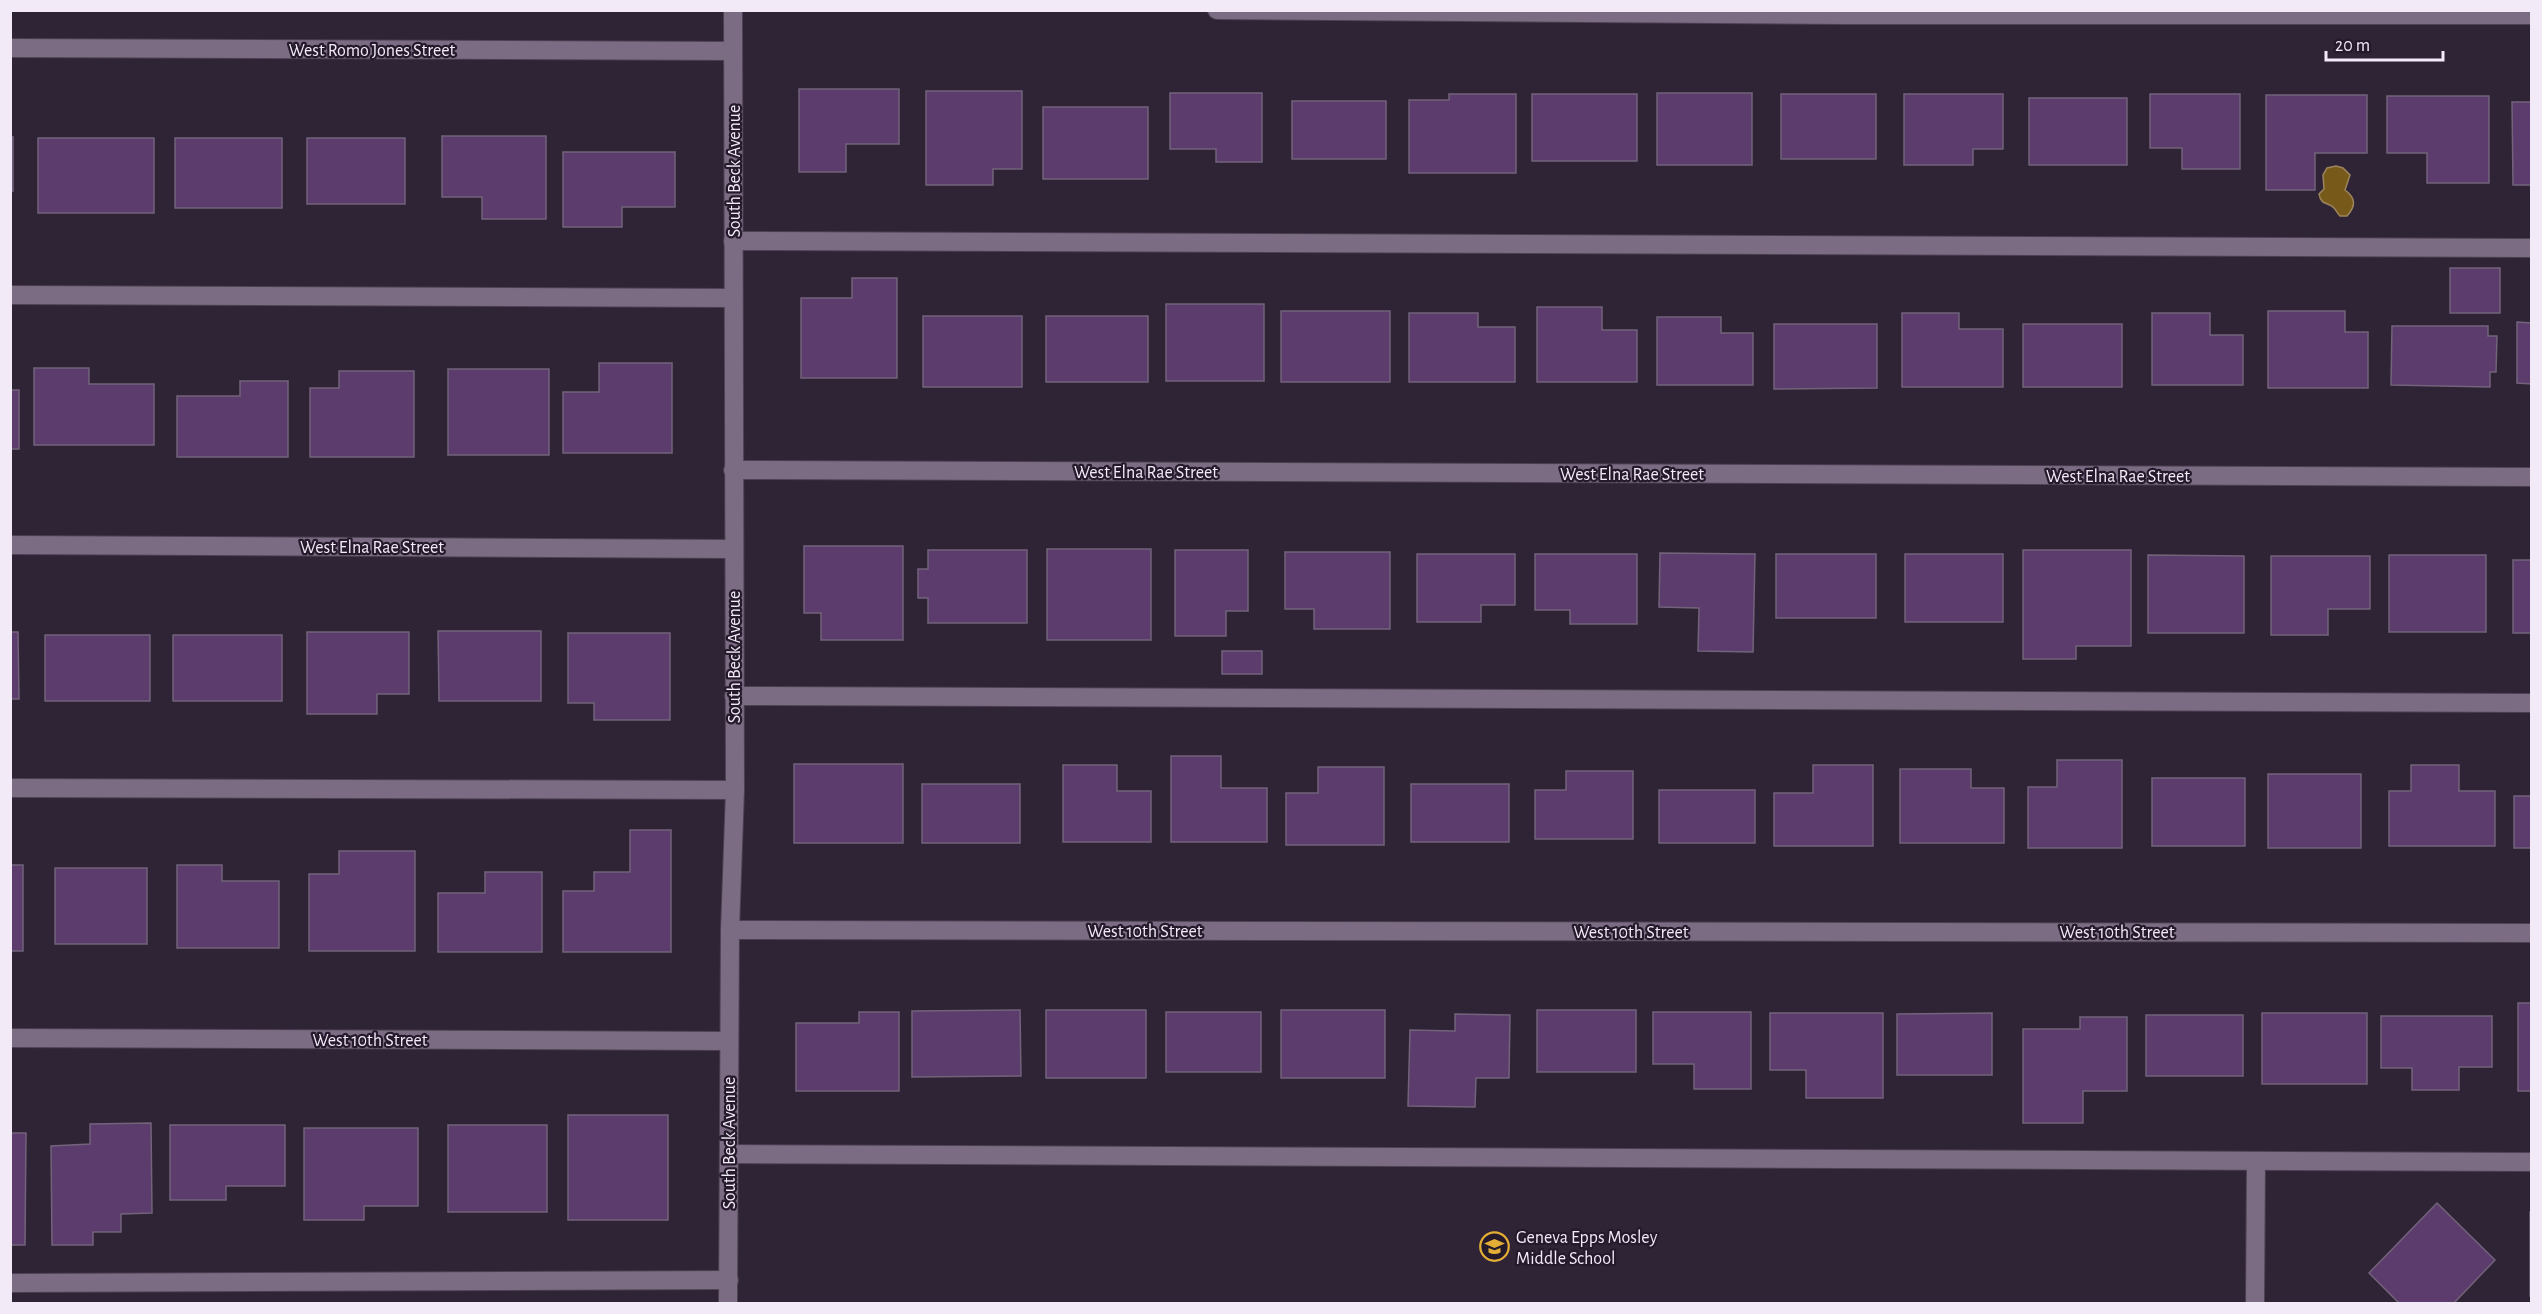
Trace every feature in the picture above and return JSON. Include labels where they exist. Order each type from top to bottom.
[{"type":"street","name":"South Beck Avenue","points":[[728,1304],[730,930],[735,790],[734,10]]},
{"type":"street","points":[[1217,10],[2532,15]]},
{"type":"street","name":"West Romo Jones Street","points":[[10,48],[734,51]]},
{"type":"street","points":[[734,241],[2532,248]]},
{"type":"street","points":[[10,295],[734,298]]},
{"type":"street","name":"West Elna Rae Street","points":[[734,470],[2532,477]]},
{"type":"street","name":"West Elna Rae Street","points":[[10,544],[734,549]]},
{"type":"street","points":[[734,696],[2532,703]]},
{"type":"street","points":[[10,788],[735,790]]},
{"type":"street","name":"West 10th Street","points":[[730,930],[2532,933]]},
{"type":"street","name":"West 10th Street","points":[[10,1038],[729,1041]]},
{"type":"street","points":[[729,1154],[2532,1162]]},
{"type":"street","points":[[2255,1304],[2256,1161]]},
{"type":"street","points":[[10,1283],[729,1280]]},
{"type":"shaded area","points":[[2336,166],[2343,168],[2350,175],[2345,190],[2353,202],[2352,209],[2347,216],[2340,216],[2332,206],[2321,200],[2319,194],[2324,189],[2323,175],[2327,168]]},
{"type":"building","points":[[799,89],[899,89],[899,144],[846,144],[846,172],[799,172]]},
{"type":"building","points":[[926,91],[1022,91],[1022,169],[993,169],[993,185],[926,185]]},
{"type":"building","points":[[1170,93],[1262,93],[1262,162],[1216,162],[1216,149],[1170,149]]},
{"type":"building","points":[[1657,93],[1752,93],[1752,165],[1657,165]]},
{"type":"building","points":[[1449,94],[1516,94],[1516,173],[1409,173],[1409,100],[1449,100]]},
{"type":"building","points":[[1532,94],[1637,94],[1637,161],[1532,161]]},
{"type":"building","points":[[1781,94],[1876,94],[1876,159],[1781,159]]},
{"type":"building","points":[[1904,94],[2003,94],[2003,149],[1973,149],[1973,165],[1904,165]]},
{"type":"building","points":[[2150,94],[2240,94],[2240,169],[2182,169],[2182,148],[2150,148]]},
{"type":"building","points":[[2266,95],[2367,95],[2367,153],[2315,153],[2315,190],[2266,190]]},
{"type":"building","points":[[2387,96],[2489,96],[2489,183],[2427,183],[2427,153],[2387,153]]},
{"type":"building","points":[[2029,98],[2127,98],[2127,165],[2029,165]]},
{"type":"building","points":[[1292,101],[1386,101],[1386,159],[1292,159]]},
{"type":"building","points":[[2512,102],[2532,102],[2532,185],[2513,185]]},
{"type":"building","points":[[1043,107],[1148,107],[1148,179],[1043,179]]},
{"type":"building","points":[[442,136],[546,136],[546,219],[482,219],[482,197],[442,197]]},
{"type":"building","points":[[10,137],[13,137],[13,191],[10,191]]},
{"type":"building","points":[[38,138],[154,138],[154,213],[38,213]]},
{"type":"building","points":[[175,138],[282,138],[282,208],[175,208]]},
{"type":"building","points":[[307,138],[405,138],[405,204],[307,204]]},
{"type":"building","points":[[563,152],[675,152],[675,207],[622,207],[622,227],[563,227]]},
{"type":"building","points":[[2450,268],[2500,268],[2500,313],[2450,313]]},
{"type":"building","points":[[852,278],[897,278],[897,378],[801,378],[801,298],[852,298]]},
{"type":"building","points":[[1166,304],[1264,304],[1264,381],[1166,381]]},
{"type":"building","points":[[1537,307],[1602,307],[1602,330],[1637,330],[1637,382],[1537,382]]},
{"type":"building","points":[[1281,311],[1390,311],[1390,382],[1281,382]]},
{"type":"building","points":[[2268,311],[2345,311],[2345,332],[2368,332],[2368,388],[2268,388]]},
{"type":"building","points":[[1409,313],[1478,313],[1478,327],[1515,327],[1515,382],[1409,382]]},
{"type":"building","points":[[1902,313],[1959,313],[1959,329],[2003,329],[2003,387],[1902,387]]},
{"type":"building","points":[[2152,313],[2210,313],[2210,335],[2243,335],[2243,385],[2152,385]]},
{"type":"building","points":[[923,316],[1022,316],[1022,387],[923,387]]},
{"type":"building","points":[[1046,316],[1148,316],[1148,382],[1046,382]]},
{"type":"building","points":[[1657,317],[1721,317],[1721,333],[1753,333],[1753,385],[1657,385]]},
{"type":"building","points":[[2517,322],[2532,323],[2532,384],[2517,383]]},
{"type":"building","points":[[1774,324],[1877,324],[1877,388],[1774,389]]},
{"type":"building","points":[[2023,324],[2122,324],[2122,387],[2023,387]]},
{"type":"building","points":[[2392,326],[2488,326],[2488,336],[2497,336],[2496,372],[2490,372],[2490,387],[2391,385]]},
{"type":"building","points":[[599,363],[672,363],[672,453],[563,453],[563,392],[599,392]]},
{"type":"building","points":[[34,368],[89,368],[89,384],[154,384],[154,445],[34,445]]},
{"type":"building","points":[[448,369],[549,369],[549,455],[448,455]]},
{"type":"building","points":[[339,371],[414,371],[414,457],[310,457],[310,388],[339,388]]},
{"type":"building","points":[[240,381],[288,381],[288,457],[177,457],[177,396],[240,396]]},
{"type":"building","points":[[10,390],[19,390],[19,449],[10,449]]},
{"type":"building","points":[[804,546],[903,546],[903,640],[821,640],[821,613],[804,613]]},
{"type":"building","points":[[1047,549],[1151,549],[1151,640],[1047,640]]},
{"type":"building","points":[[928,550],[1027,550],[1027,623],[928,623],[928,598],[918,598],[918,569],[928,569]]},
{"type":"building","points":[[1175,550],[1248,550],[1248,611],[1226,611],[1226,636],[1175,636]]},
{"type":"building","points":[[2023,550],[2131,550],[2131,646],[2076,646],[2076,659],[2023,659]]},
{"type":"building","points":[[1285,552],[1390,552],[1390,629],[1314,629],[1314,609],[1285,609]]},
{"type":"building","points":[[1660,553],[1755,554],[1753,652],[1698,651],[1699,608],[1659,607]]},
{"type":"building","points":[[1417,554],[1515,554],[1515,605],[1481,605],[1481,622],[1417,622]]},
{"type":"building","points":[[1535,554],[1637,554],[1637,624],[1570,624],[1570,610],[1535,610]]},
{"type":"building","points":[[1776,554],[1876,554],[1876,618],[1776,618]]},
{"type":"building","points":[[1905,554],[2003,554],[2003,622],[1905,622]]},
{"type":"building","points":[[2148,555],[2244,556],[2244,633],[2148,633]]},
{"type":"building","points":[[2389,555],[2486,555],[2486,632],[2389,632]]},
{"type":"building","points":[[2271,556],[2370,556],[2370,609],[2328,609],[2328,635],[2271,635]]},
{"type":"building","points":[[2513,560],[2532,560],[2532,633],[2513,633]]},
{"type":"building","points":[[438,631],[541,631],[541,701],[439,701]]},
{"type":"building","points":[[10,632],[18,632],[19,699],[10,699]]},
{"type":"building","points":[[307,632],[409,632],[409,694],[377,694],[377,714],[307,714]]},
{"type":"building","points":[[568,633],[670,633],[670,720],[594,720],[594,703],[568,703]]},
{"type":"building","points":[[45,635],[150,635],[150,701],[45,701]]},
{"type":"building","points":[[173,635],[282,635],[282,701],[173,701]]},
{"type":"building","points":[[1222,651],[1262,651],[1262,674],[1222,674]]},
{"type":"building","points":[[1171,756],[1221,756],[1221,788],[1267,788],[1267,842],[1171,842]]},
{"type":"building","points":[[2057,760],[2122,760],[2122,848],[2028,848],[2028,787],[2057,787]]},
{"type":"building","points":[[794,764],[903,764],[903,843],[794,843]]},
{"type":"building","points":[[1063,765],[1117,765],[1117,791],[1151,791],[1151,842],[1063,842]]},
{"type":"building","points":[[1813,765],[1873,765],[1873,846],[1774,846],[1774,793],[1813,793]]},
{"type":"building","points":[[2411,765],[2459,765],[2459,791],[2495,791],[2495,846],[2389,846],[2389,791],[2411,791]]},
{"type":"building","points":[[1318,767],[1384,767],[1384,845],[1286,845],[1286,793],[1318,793]]},
{"type":"building","points":[[1900,769],[1971,769],[1971,788],[2004,788],[2004,843],[1900,843]]},
{"type":"building","points":[[1566,771],[1633,771],[1633,839],[1535,839],[1535,790],[1566,790]]},
{"type":"building","points":[[2268,774],[2361,774],[2361,848],[2268,848]]},
{"type":"building","points":[[2152,778],[2245,778],[2245,846],[2152,846]]},
{"type":"building","points":[[922,784],[1020,784],[1020,843],[922,843]]},
{"type":"building","points":[[1411,784],[1509,784],[1509,842],[1411,842]]},
{"type":"building","points":[[1659,790],[1755,790],[1755,843],[1659,843]]},
{"type":"building","points":[[2514,796],[2532,796],[2532,848],[2514,848]]},
{"type":"building","points":[[630,830],[671,830],[671,952],[563,952],[563,891],[594,891],[594,872],[630,872]]},
{"type":"building","points":[[339,851],[415,851],[415,951],[309,951],[309,874],[339,874]]},
{"type":"building","points":[[10,865],[23,865],[23,951],[10,951]]},
{"type":"building","points":[[177,865],[222,865],[222,881],[279,881],[279,948],[177,948]]},
{"type":"building","points":[[55,868],[147,868],[147,944],[55,944]]},
{"type":"building","points":[[485,872],[542,872],[542,952],[438,952],[438,893],[485,893]]},
{"type":"building","points":[[2518,1003],[2532,1003],[2532,1091],[2518,1091]]},
{"type":"building","points":[[1020,1010],[1021,1076],[912,1077],[912,1011]]},
{"type":"building","points":[[1046,1010],[1146,1010],[1146,1078],[1046,1078]]},
{"type":"building","points":[[1281,1010],[1385,1010],[1385,1078],[1281,1078]]},
{"type":"building","points":[[1537,1010],[1636,1010],[1636,1072],[1537,1072]]},
{"type":"building","points":[[859,1012],[899,1012],[899,1091],[796,1091],[796,1023],[859,1023]]},
{"type":"building","points":[[1166,1012],[1261,1012],[1261,1072],[1166,1072]]},
{"type":"building","points":[[1653,1012],[1751,1012],[1751,1089],[1694,1089],[1694,1064],[1653,1064]]},
{"type":"building","points":[[1770,1013],[1883,1013],[1883,1098],[1806,1098],[1806,1070],[1770,1070]]},
{"type":"building","points":[[1992,1013],[1992,1075],[1897,1075],[1897,1014]]},
{"type":"building","points":[[2262,1013],[2367,1013],[2367,1084],[2262,1084]]},
{"type":"building","points":[[1455,1014],[1510,1015],[1509,1078],[1476,1078],[1475,1107],[1408,1106],[1410,1030],[1455,1031]]},
{"type":"building","points":[[2146,1015],[2243,1015],[2243,1076],[2146,1076]]},
{"type":"building","points":[[2381,1016],[2492,1016],[2492,1067],[2459,1067],[2459,1090],[2412,1090],[2412,1068],[2381,1068]]},
{"type":"building","points":[[2080,1017],[2127,1017],[2127,1091],[2083,1091],[2083,1123],[2023,1123],[2023,1029],[2080,1029]]},
{"type":"building","points":[[568,1115],[668,1115],[668,1220],[568,1220]]},
{"type":"building","points":[[151,1123],[152,1213],[121,1214],[121,1232],[93,1232],[93,1245],[52,1245],[51,1146],[90,1144],[90,1124]]},
{"type":"building","points":[[170,1125],[285,1125],[285,1186],[226,1186],[226,1200],[170,1200]]},
{"type":"building","points":[[448,1125],[547,1125],[547,1212],[448,1212]]},
{"type":"building","points":[[304,1128],[418,1128],[418,1206],[364,1206],[364,1220],[304,1220]]},
{"type":"building","points":[[10,1133],[26,1133],[25,1245],[10,1245]]},
{"type":"building","points":[[2437,1203],[2495,1260],[2453,1304],[2400,1304],[2369,1273]]},
{"type":"building","points":[[2530,1212],[2532,1212],[2532,1296],[2530,1296]]},
{"type":"place","name":"Geneva Epps Mosley Middle School","points":[[1495,1247]]}]
